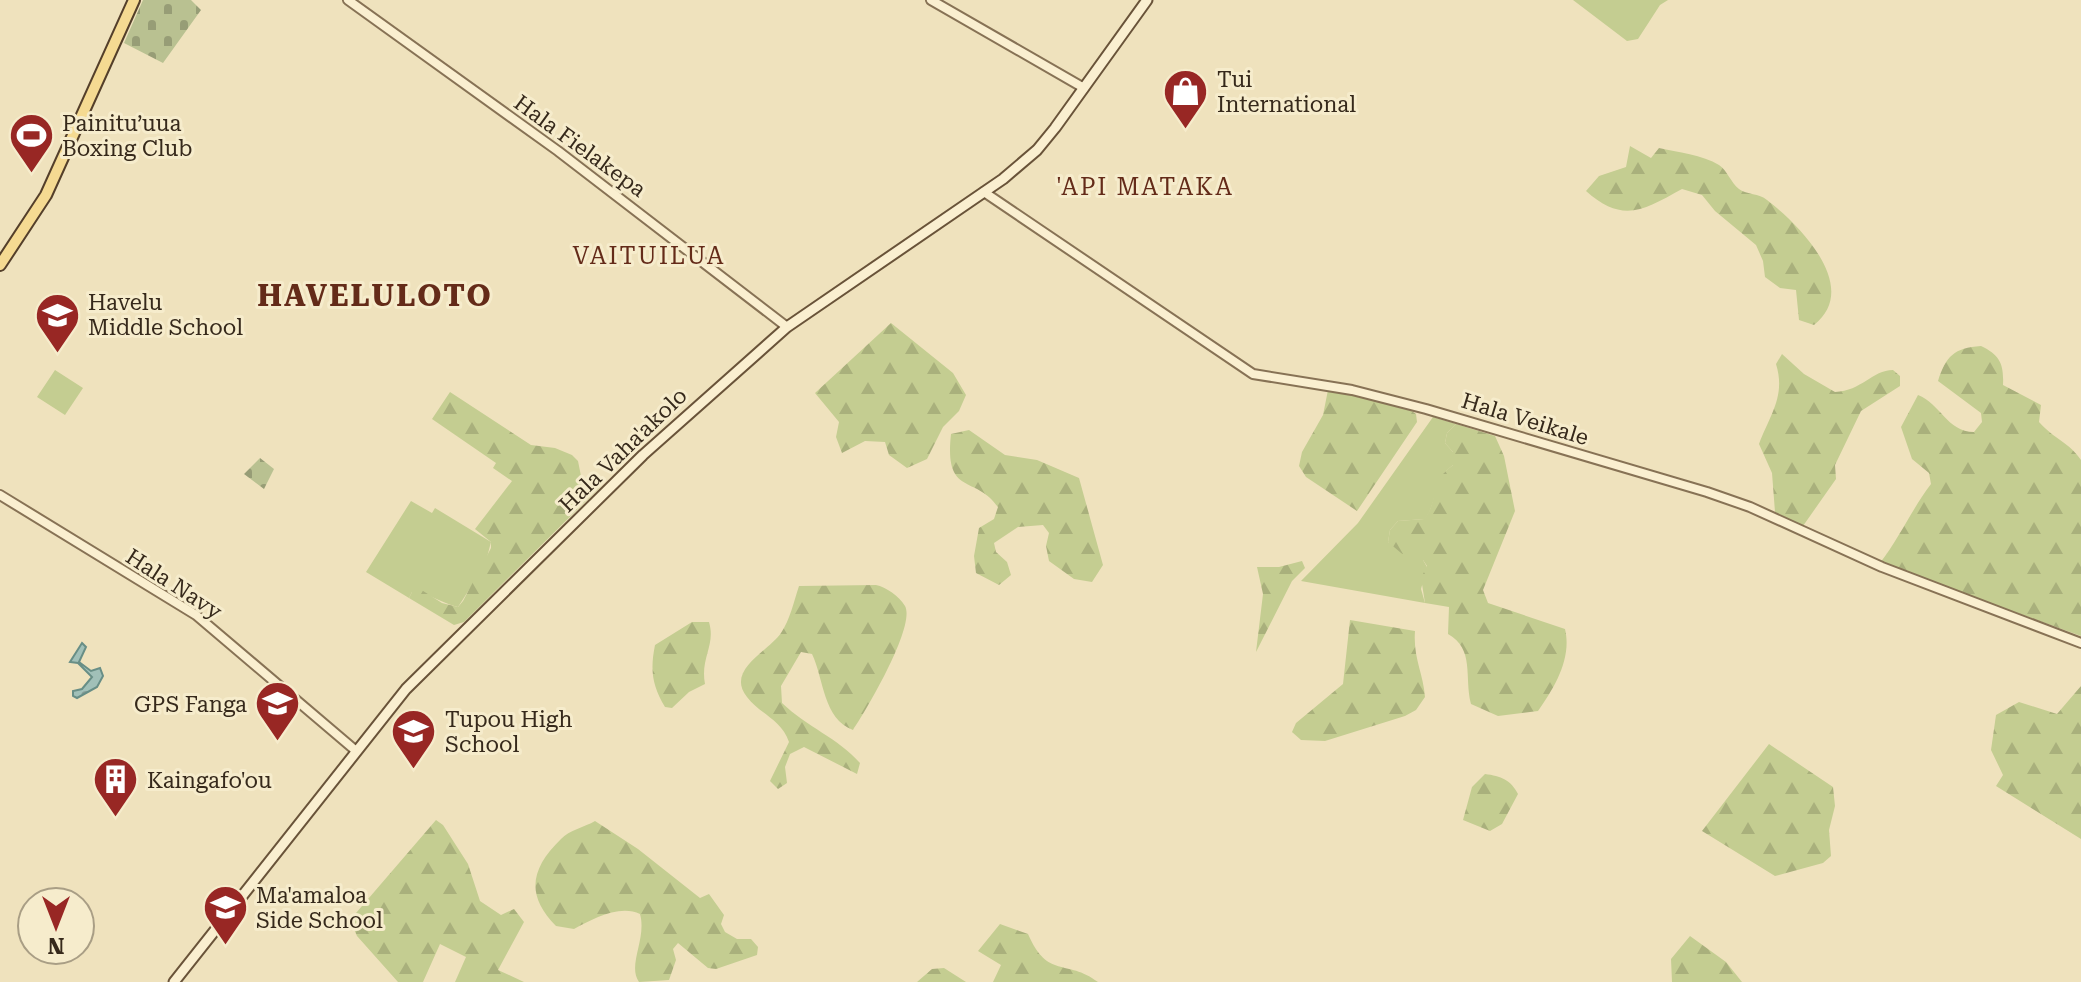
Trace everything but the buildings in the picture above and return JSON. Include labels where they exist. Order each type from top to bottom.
[{"type":"main road","points":[[0,265],[46,195],[134,0]]},
{"type":"main road","name":"Hala Vaha'akolo","points":[[174,982],[406,689],[643,455],[787,327],[984,192],[1037,150],[1147,0]]},
{"type":"street","name":"Hala Fielakepa","points":[[348,0],[571,161],[787,327]]},
{"type":"street","points":[[931,0],[1084,88]]},
{"type":"street","name":"Hala Veikale","points":[[984,192],[1253,374],[1352,390],[1426,409],[1707,492],[1750,507],[1882,567],[2081,643]]},
{"type":"street","name":"Hala Navy","points":[[0,495],[196,615],[355,750]]},
{"type":"green space","points":[[143,0],[191,0],[201,10],[163,63],[124,43]]},
{"type":"green space","points":[[1573,0],[1668,0],[1660,5],[1638,39],[1627,41]]},
{"type":"green space","points":[[1630,146],[1651,158],[1659,148],[1713,162],[1722,167],[1739,189],[1764,198],[1781,211],[1809,241],[1829,276],[1831,294],[1827,310],[1814,325],[1799,320],[1796,290],[1780,288],[1765,277],[1763,261],[1756,245],[1715,211],[1702,195],[1682,189],[1645,208],[1623,210],[1611,208],[1586,191],[1599,176],[1626,167]]},
{"type":"green space","points":[[891,323],[953,373],[966,395],[959,411],[943,427],[927,459],[907,468],[889,455],[885,442],[865,441],[842,453],[836,437],[839,422],[815,393]]},
{"type":"green space","points":[[1981,346],[2000,361],[2003,385],[2041,405],[2039,422],[2081,460],[2081,636],[1880,563],[1931,484],[1929,473],[1912,459],[1901,427],[1918,395],[1957,427],[1974,432],[1982,422],[1981,413],[1938,381],[1952,355]]},
{"type":"green space","points":[[1782,354],[1804,374],[1835,392],[1852,388],[1886,371],[1893,370],[1900,376],[1900,386],[1861,411],[1835,465],[1836,479],[1803,526],[1775,512],[1772,473],[1759,444],[1778,396],[1776,364]]},
{"type":"green space","points":[[55,370],[83,388],[65,415],[37,397]]},
{"type":"green space","points":[[1328,390],[1409,409],[1416,414],[1417,422],[1357,511],[1306,477],[1299,466],[1302,452],[1323,415]]},
{"type":"green space","points":[[450,392],[531,445],[555,448],[572,455],[578,461],[581,476],[601,486],[464,622],[454,625],[409,598],[412,592],[420,589],[442,603],[458,607],[491,548],[491,542],[475,529],[512,481],[493,468],[496,463],[432,419]]},
{"type":"green space","points":[[1433,417],[1456,424],[1447,433],[1445,443],[1453,452],[1453,465],[1438,484],[1425,519],[1398,521],[1390,530],[1388,542],[1423,560],[1427,567],[1421,589],[1425,603],[1301,581],[1358,523]]},
{"type":"green space","points":[[1456,424],[1495,436],[1504,456],[1515,511],[1483,590],[1488,603],[1565,629],[1564,661],[1556,682],[1538,711],[1498,716],[1471,704],[1465,656],[1462,647],[1448,634],[1449,607],[1425,603],[1421,578],[1427,566],[1423,560],[1413,563],[1388,542],[1390,530],[1398,521],[1424,519],[1429,512],[1440,479],[1453,465],[1453,452],[1445,443],[1447,433]]},
{"type":"green space","points":[[969,430],[1005,455],[1037,460],[1079,478],[1103,565],[1092,582],[1074,579],[1049,561],[1046,546],[1049,533],[1043,525],[1018,527],[994,543],[996,552],[1007,562],[1011,575],[999,585],[976,573],[974,556],[979,528],[994,519],[998,507],[989,497],[963,482],[952,467],[951,434]]},
{"type":"green space","points":[[260,458],[274,469],[264,489],[244,474]]},
{"type":"green space","points":[[411,501],[432,513],[435,508],[491,542],[485,565],[458,607],[419,593],[412,592],[409,598],[366,572]]},
{"type":"green space","points":[[1302,561],[1305,568],[1292,581],[1256,652],[1263,594],[1257,567],[1279,567]]},
{"type":"green space","points":[[876,585],[899,599],[905,606],[906,616],[897,649],[853,730],[843,725],[830,708],[812,654],[801,652],[781,686],[782,703],[851,754],[860,763],[857,774],[804,747],[790,754],[785,767],[787,783],[778,789],[770,781],[789,742],[776,722],[747,697],[741,678],[751,662],[781,633],[799,586]]},
{"type":"green space","points":[[1350,620],[1415,631],[1415,649],[1425,697],[1416,710],[1405,716],[1325,741],[1301,740],[1292,732],[1296,723],[1343,684]]},
{"type":"green space","points":[[692,622],[709,622],[711,630],[704,667],[705,684],[689,692],[672,708],[665,707],[653,677],[655,645]]},
{"type":"green space","points":[[2081,686],[2081,839],[1996,786],[2003,775],[1991,750],[1996,715],[2019,702],[2057,714]]},
{"type":"green space","points":[[1769,744],[1833,787],[1835,806],[1829,830],[1831,856],[1823,863],[1775,876],[1702,831]]},
{"type":"green space","points":[[1485,774],[1505,780],[1518,794],[1502,824],[1490,831],[1463,820],[1472,787]]},
{"type":"green space","points":[[436,820],[443,825],[468,864],[480,901],[501,915],[514,909],[524,922],[498,970],[524,982],[455,982],[466,957],[440,944],[423,982],[398,982],[357,936],[350,920]]},
{"type":"green space","points":[[595,821],[638,849],[700,898],[709,894],[724,915],[721,924],[725,932],[737,939],[751,939],[758,947],[757,955],[716,969],[708,968],[678,943],[673,949],[676,960],[669,980],[639,982],[635,968],[641,933],[640,914],[615,912],[574,929],[556,926],[539,903],[536,892],[538,871],[543,860],[564,836]]},
{"type":"green space","points":[[1000,924],[1028,934],[1035,948],[1050,963],[1087,975],[1098,982],[993,982],[1001,965],[978,951]]},
{"type":"green space","points":[[1690,936],[1726,962],[1742,982],[1672,982],[1671,959]]},
{"type":"green space","points":[[944,968],[966,982],[917,982],[932,969]]},
{"type":"water","points":[[82,643],[86,647],[79,662],[91,671],[100,668],[103,676],[97,687],[77,698],[73,696],[73,691],[82,689],[92,677],[78,663],[70,662]]},
{"type":"place","name":"Tui International","points":[[1186,131]]},
{"type":"place","name":"Painitu’uua Boxing Club","points":[[31,175]]},
{"type":"place","name":"Havelu Middle School","points":[[57,354]]},
{"type":"place","name":"GPS Fanga","points":[[278,743]]},
{"type":"place","name":"Tupou High School","points":[[414,771]]},
{"type":"place","name":"Kaingafo'ou","points":[[116,819]]},
{"type":"place","name":"Ma'amaloa Side School","points":[[225,947]]},
{"type":"district","name":"'API MATAKA","points":[[1145,187]]},
{"type":"district","name":"VAITUILUA","points":[[649,256]]},
{"type":"district","name":"HAVELULOTO","points":[[375,295]]}]
